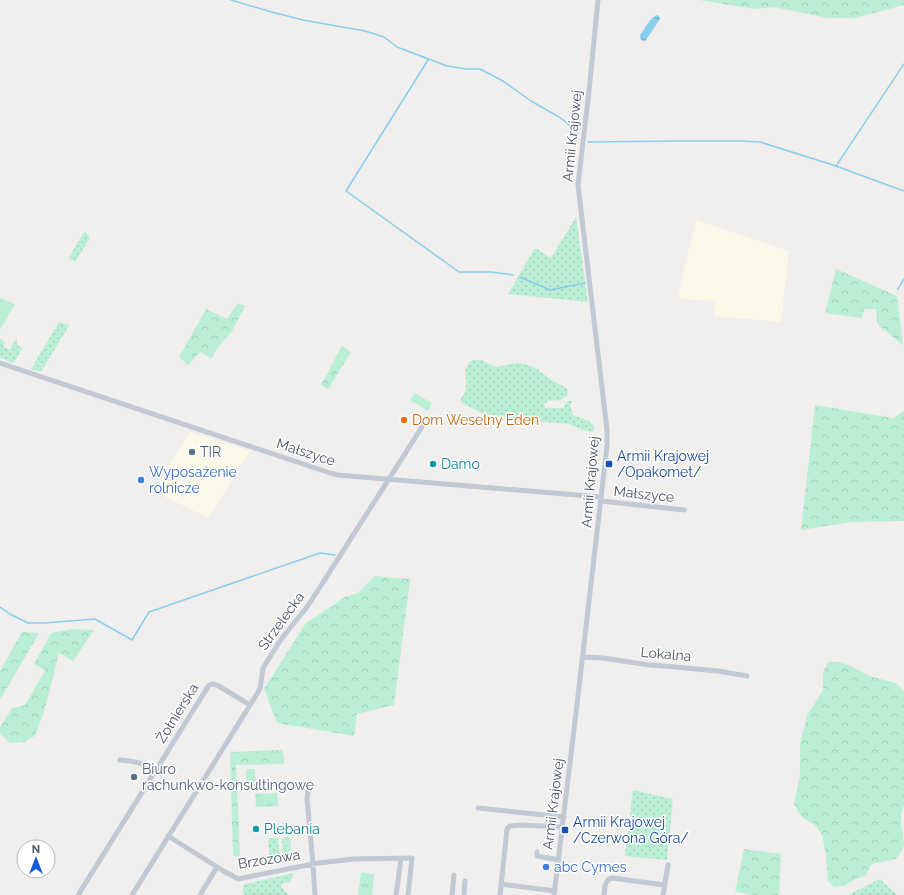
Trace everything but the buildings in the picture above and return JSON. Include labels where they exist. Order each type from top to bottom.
[{"type":"street","name":"Armii Krajowej","points":[[554,893],[583,657],[607,437],[578,176],[598,0]]},
{"type":"street","name":"Małszyce","points":[[0,363],[338,475],[601,499],[684,510]]},
{"type":"street","name":"Strzelecka","points":[[132,895],[260,689],[263,668],[282,638],[307,606],[389,480],[422,426]]},
{"type":"street","name":"Lokalna","points":[[583,657],[718,671],[747,676]]},
{"type":"street","name":"Żołnierska","points":[[78,895],[209,685],[217,685],[250,705]]},
{"type":"street","points":[[120,760],[132,760],[156,769]]},
{"type":"street","points":[[308,790],[307,799],[315,895]]},
{"type":"street","points":[[478,808],[564,817]]},
{"type":"street","points":[[500,895],[507,829],[510,826],[521,825],[562,827]]},
{"type":"street","name":"Brzozowa","points":[[168,836],[238,879],[313,864],[354,859],[412,858],[408,895]]},
{"type":"street","points":[[537,852],[537,856],[558,860]]},
{"type":"street","points":[[396,895],[400,858]]},
{"type":"street","points":[[663,895],[668,865]]},
{"type":"street","points":[[200,895],[217,867]]},
{"type":"street","points":[[452,895],[454,875]]},
{"type":"street","points":[[604,895],[606,882],[608,879],[612,878],[665,885]]},
{"type":"street","points":[[464,895],[465,881]]},
{"type":"street","points":[[501,884],[554,893]]},
{"type":"shaded area","points":[[696,220],[789,251],[781,322],[714,316],[715,301],[680,299],[678,295]]},
{"type":"shaded area","points":[[190,432],[250,451],[208,518],[154,491]]},
{"type":"green space","points":[[699,0],[904,0],[904,5],[855,18],[828,18],[774,7],[755,9]]},
{"type":"green space","points":[[576,217],[588,302],[508,294],[535,248],[551,258]]},
{"type":"green space","points":[[84,232],[86,232],[90,238],[75,262],[69,258]]},
{"type":"green space","points":[[836,269],[897,296],[903,345],[877,324],[876,309],[864,309],[862,318],[825,313]]},
{"type":"green space","points":[[0,298],[15,304],[0,330]]},
{"type":"green space","points":[[238,303],[245,306],[231,333],[211,358],[200,352],[188,365],[179,357],[206,309],[227,319]]},
{"type":"green space","points":[[59,322],[70,324],[41,372],[31,369]]},
{"type":"green space","points":[[0,338],[5,342],[3,346],[9,350],[17,338],[17,345],[22,348],[14,363],[0,358]]},
{"type":"green space","points":[[342,346],[351,352],[328,389],[321,385]]},
{"type":"green space","points":[[472,360],[481,360],[496,367],[516,363],[534,367],[553,381],[567,388],[568,395],[561,400],[548,401],[544,404],[545,408],[563,408],[568,401],[572,401],[570,404],[573,415],[589,421],[594,426],[594,432],[586,431],[568,424],[536,421],[524,423],[518,420],[484,414],[463,404],[460,400],[466,390],[466,370]]},
{"type":"green space","points":[[414,393],[432,403],[428,411],[410,400]]},
{"type":"green space","points":[[815,405],[893,418],[904,411],[904,521],[852,522],[801,530]]},
{"type":"green space","points":[[375,576],[410,579],[394,705],[357,714],[354,736],[277,723],[264,689],[306,623],[345,597],[358,593]]},
{"type":"green space","points":[[72,629],[94,630],[73,661],[59,653],[44,712],[35,736],[24,742],[10,743],[0,734],[0,728],[12,708],[25,705],[45,670],[34,664],[51,633]]},
{"type":"green space","points":[[22,632],[39,633],[0,700],[0,671]]},
{"type":"green space","points":[[828,662],[840,662],[869,676],[896,683],[904,691],[904,806],[901,820],[904,845],[896,859],[872,864],[865,876],[845,885],[834,887],[828,881],[826,855],[822,835],[815,825],[803,818],[794,805],[800,775],[800,744],[807,715],[823,690],[823,672]]},
{"type":"green space","points":[[283,750],[284,764],[236,765],[240,856],[233,856],[230,752]]},
{"type":"green space","points":[[246,769],[255,769],[256,786],[246,786]]},
{"type":"green space","points":[[633,790],[673,799],[667,860],[625,856]]},
{"type":"green space","points":[[277,793],[278,806],[256,807],[255,794]]},
{"type":"green space","points":[[290,837],[291,860],[283,862],[282,838]]},
{"type":"green space","points":[[270,838],[278,838],[280,863],[270,865],[268,840]]},
{"type":"green space","points":[[744,849],[781,854],[779,895],[753,895],[735,892]]},
{"type":"green space","points":[[361,872],[374,874],[372,895],[358,895]]},
{"type":"green space","points":[[294,873],[290,882],[283,883],[281,886],[288,894],[286,895],[243,895],[243,885]]},
{"type":"green space","points":[[880,879],[897,895],[848,895]]},
{"type":"water","points":[[657,15],[660,19],[646,40],[641,40],[640,35],[649,21]]},
{"type":"waterway","points":[[231,0],[303,20],[365,31],[384,37],[397,47],[447,66],[466,69],[480,69],[503,81],[531,101],[559,117],[578,134]]},
{"type":"waterway","points":[[428,60],[346,191],[459,272],[491,272],[513,275]]},
{"type":"waterway","points":[[836,166],[904,64]]},
{"type":"waterway","points":[[588,142],[760,142],[836,166],[904,191]]},
{"type":"waterway","points":[[520,277],[550,290],[585,283]]},
{"type":"waterway","points":[[898,289],[904,279]]},
{"type":"waterway","points":[[0,607],[28,623],[95,619],[132,640],[149,612],[320,553],[335,555]]},
{"type":"place","name":"Dom Weselny Eden","points":[[404,420]]},
{"type":"place","name":"TIR","points":[[192,452]]},
{"type":"place","name":"Damo","points":[[433,464]]},
{"type":"place","name":"Armii Krajowej /Opakomet/","points":[[609,464]]},
{"type":"place","name":"Wyposażenie rolnicze","points":[[141,480]]},
{"type":"place","name":"Biuro rachunkwo-konsultingowe","points":[[134,777]]},
{"type":"place","name":"Plebania","points":[[256,829]]},
{"type":"place","name":"Armii Krajowej /Czerwona Góra/","points":[[565,830]]},
{"type":"place","name":"abc Cymes","points":[[546,867]]}]
